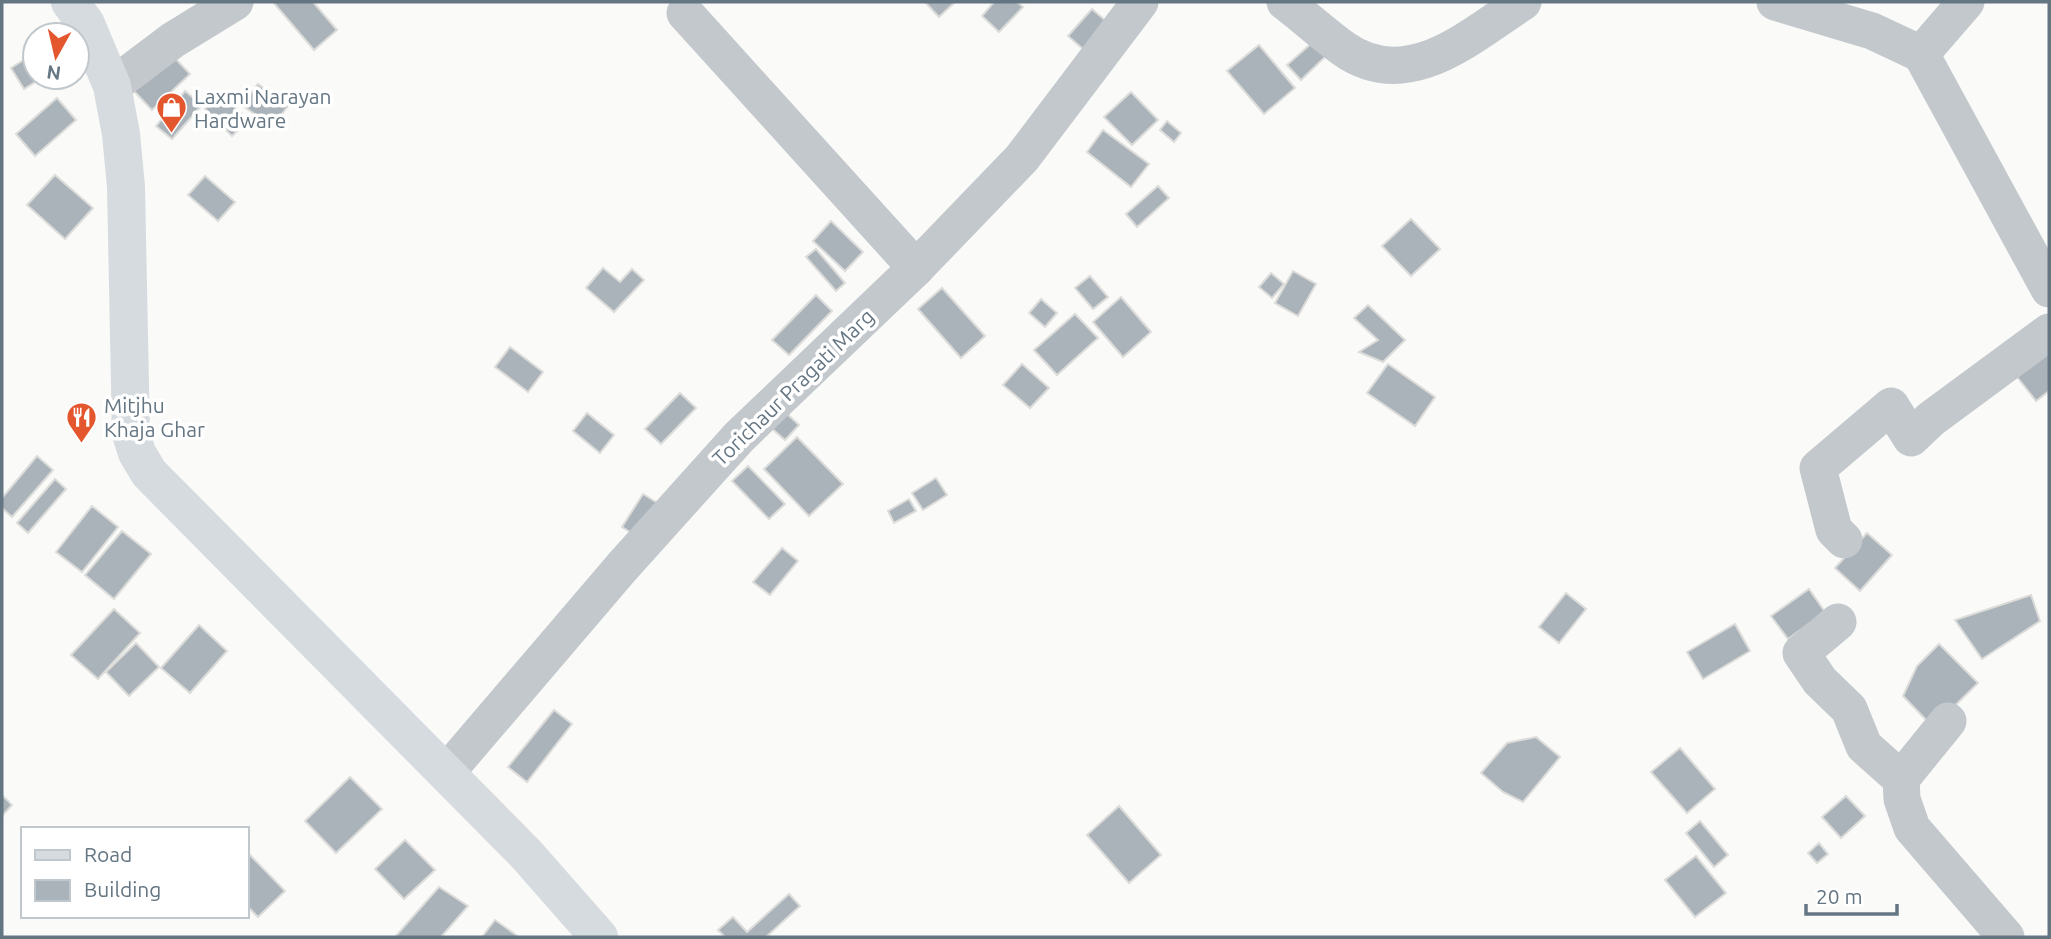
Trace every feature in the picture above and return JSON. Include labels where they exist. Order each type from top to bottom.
[{"type":"main road","points":[[70,2],[86,24],[112,86],[121,134],[126,187],[131,434],[137,453],[149,473],[526,853],[598,937]]},
{"type":"street","points":[[112,86],[173,40],[235,2]]},
{"type":"street","name":"Torichaur Pragati Marg","points":[[446,773],[622,567],[738,437],[916,268],[1022,158],[1140,2]]},
{"type":"street","points":[[1285,2],[1346,51],[1373,63],[1403,67],[1434,58],[1523,2]]},
{"type":"street","points":[[1776,2],[1872,31],[1921,54],[2049,289]]},
{"type":"street","points":[[1921,54],[1966,2]]},
{"type":"street","points":[[682,5],[916,268]]},
{"type":"street","points":[[1844,540],[1834,530],[1818,468],[1891,406],[1910,438],[1931,419],[2049,332]]},
{"type":"street","points":[[1838,622],[1801,653],[1820,681],[1849,709],[1864,746],[1901,779]]},
{"type":"street","points":[[1948,721],[1901,779],[1902,799],[1912,828],[2006,937]]},
{"type":"building","points":[[273,2],[313,2],[337,30],[314,50]]},
{"type":"building","points":[[925,2],[955,2],[939,17]]},
{"type":"building","points":[[994,2],[1017,2],[1023,7],[999,32],[982,16]]},
{"type":"building","points":[[1092,9],[1114,28],[1090,55],[1068,36]]},
{"type":"building","points":[[1313,42],[1326,56],[1301,80],[1287,65]]},
{"type":"building","points":[[1259,45],[1295,88],[1264,114],[1227,71]]},
{"type":"building","points":[[171,54],[190,74],[152,110],[133,90]]},
{"type":"building","points":[[21,62],[21,84],[11,68]]},
{"type":"building","points":[[258,84],[288,106],[272,127],[242,105]]},
{"type":"building","points":[[185,91],[202,105],[172,139],[156,126]]},
{"type":"building","points":[[1131,92],[1158,120],[1132,145],[1104,117]]},
{"type":"building","points":[[220,93],[248,120],[232,136],[205,109]]},
{"type":"building","points":[[57,98],[76,120],[35,156],[16,134]]},
{"type":"building","points":[[1167,121],[1181,133],[1174,142],[1160,130]]},
{"type":"building","points":[[1103,130],[1149,164],[1131,187],[1087,152]]},
{"type":"building","points":[[55,175],[93,208],[65,239],[27,205]]},
{"type":"building","points":[[205,176],[235,202],[218,221],[188,195]]},
{"type":"building","points":[[1158,186],[1169,198],[1137,227],[1126,214]]},
{"type":"building","points":[[1411,219],[1440,249],[1411,276],[1382,246]]},
{"type":"building","points":[[831,221],[863,252],[845,271],[813,241]]},
{"type":"building","points":[[816,249],[845,283],[836,291],[806,257]]},
{"type":"building","points":[[603,268],[620,282],[632,269],[644,280],[614,312],[586,288]]},
{"type":"building","points":[[1293,271],[1316,284],[1298,316],[1275,303]]},
{"type":"building","points":[[1271,273],[1284,284],[1272,298],[1259,287]]},
{"type":"building","points":[[1090,276],[1108,297],[1093,309],[1075,288]]},
{"type":"building","points":[[942,288],[985,336],[961,358],[918,309]]},
{"type":"building","points":[[816,295],[832,311],[789,355],[772,340]]},
{"type":"building","points":[[1121,297],[1151,332],[1123,357],[1093,322]]},
{"type":"building","points":[[1041,299],[1057,313],[1045,327],[1029,313]]},
{"type":"building","points":[[1368,305],[1405,340],[1383,362],[1359,352],[1378,340],[1354,318]]},
{"type":"building","points":[[1075,314],[1098,338],[1057,375],[1034,350]]},
{"type":"building","points":[[2049,346],[2049,391],[2036,401],[2014,373]]},
{"type":"building","points":[[510,347],[543,372],[528,392],[495,367]]},
{"type":"building","points":[[1022,364],[1049,388],[1030,408],[1003,385]]},
{"type":"building","points":[[1388,364],[1435,397],[1415,426],[1367,393]]},
{"type":"building","points":[[680,393],[696,408],[661,444],[645,429]]},
{"type":"building","points":[[784,411],[799,425],[785,440],[769,426]]},
{"type":"building","points":[[587,413],[614,435],[600,453],[573,431]]},
{"type":"building","points":[[797,437],[843,484],[809,516],[764,469]]},
{"type":"building","points":[[37,456],[53,470],[12,517],[2,508],[2,498]]},
{"type":"building","points":[[748,466],[785,504],[769,519],[732,481]]},
{"type":"building","points":[[936,478],[947,495],[923,510],[912,493]]},
{"type":"building","points":[[55,479],[66,489],[28,533],[17,523]]},
{"type":"building","points":[[643,494],[659,504],[638,537],[622,527]]},
{"type":"building","points":[[909,499],[916,511],[894,523],[888,511]]},
{"type":"building","points":[[92,506],[118,527],[82,572],[56,552]]},
{"type":"building","points":[[122,531],[151,554],[114,599],[85,575]]},
{"type":"building","points":[[1867,533],[1892,555],[1860,591],[1835,568]]},
{"type":"building","points":[[782,548],[798,561],[770,595],[753,582]]},
{"type":"building","points":[[1809,589],[1825,612],[1788,639],[1771,616]]},
{"type":"building","points":[[1566,593],[1586,609],[1559,643],[1539,627]]},
{"type":"building","points":[[2031,595],[2040,621],[1982,659],[1955,620]]},
{"type":"building","points":[[114,609],[140,633],[98,679],[71,655]]},
{"type":"building","points":[[1735,624],[1750,651],[1703,679],[1687,652]]},
{"type":"building","points":[[199,625],[227,651],[190,693],[161,668]]},
{"type":"building","points":[[136,643],[159,667],[129,696],[106,672]]},
{"type":"building","points":[[1939,644],[1978,683],[1933,727],[1903,696],[1917,666]]},
{"type":"building","points":[[554,710],[572,724],[527,782],[508,767]]},
{"type":"building","points":[[1536,737],[1560,757],[1523,802],[1503,792],[1481,773],[1507,743]]},
{"type":"building","points":[[1680,748],[1715,789],[1687,813],[1651,772]]},
{"type":"building","points":[[350,777],[382,809],[336,853],[305,821]]},
{"type":"building","points":[[2,795],[12,805],[2,816]]},
{"type":"building","points":[[1846,796],[1865,816],[1841,838],[1822,817]]},
{"type":"building","points":[[1119,806],[1161,855],[1129,883],[1087,835]]},
{"type":"building","points":[[1700,821],[1728,855],[1714,867],[1686,833]]},
{"type":"building","points":[[405,840],[435,870],[404,899],[375,869]]},
{"type":"building","points":[[1819,843],[1828,854],[1817,863],[1808,853]]},
{"type":"building","points":[[248,856],[285,891],[258,917],[248,907]]},
{"type":"building","points":[[1696,856],[1726,893],[1695,917],[1665,880]]},
{"type":"building","points":[[439,887],[468,906],[441,937],[395,937]]},
{"type":"building","points":[[789,894],[800,906],[766,937],[725,937],[718,930],[733,917],[747,932]]},
{"type":"building","points":[[495,920],[519,937],[482,937]]},
{"type":"place","name":"Laxmi Narayan Hardware","points":[[171,135]]},
{"type":"place","name":"Mitjhu Khaja Ghar","points":[[81,444]]}]
